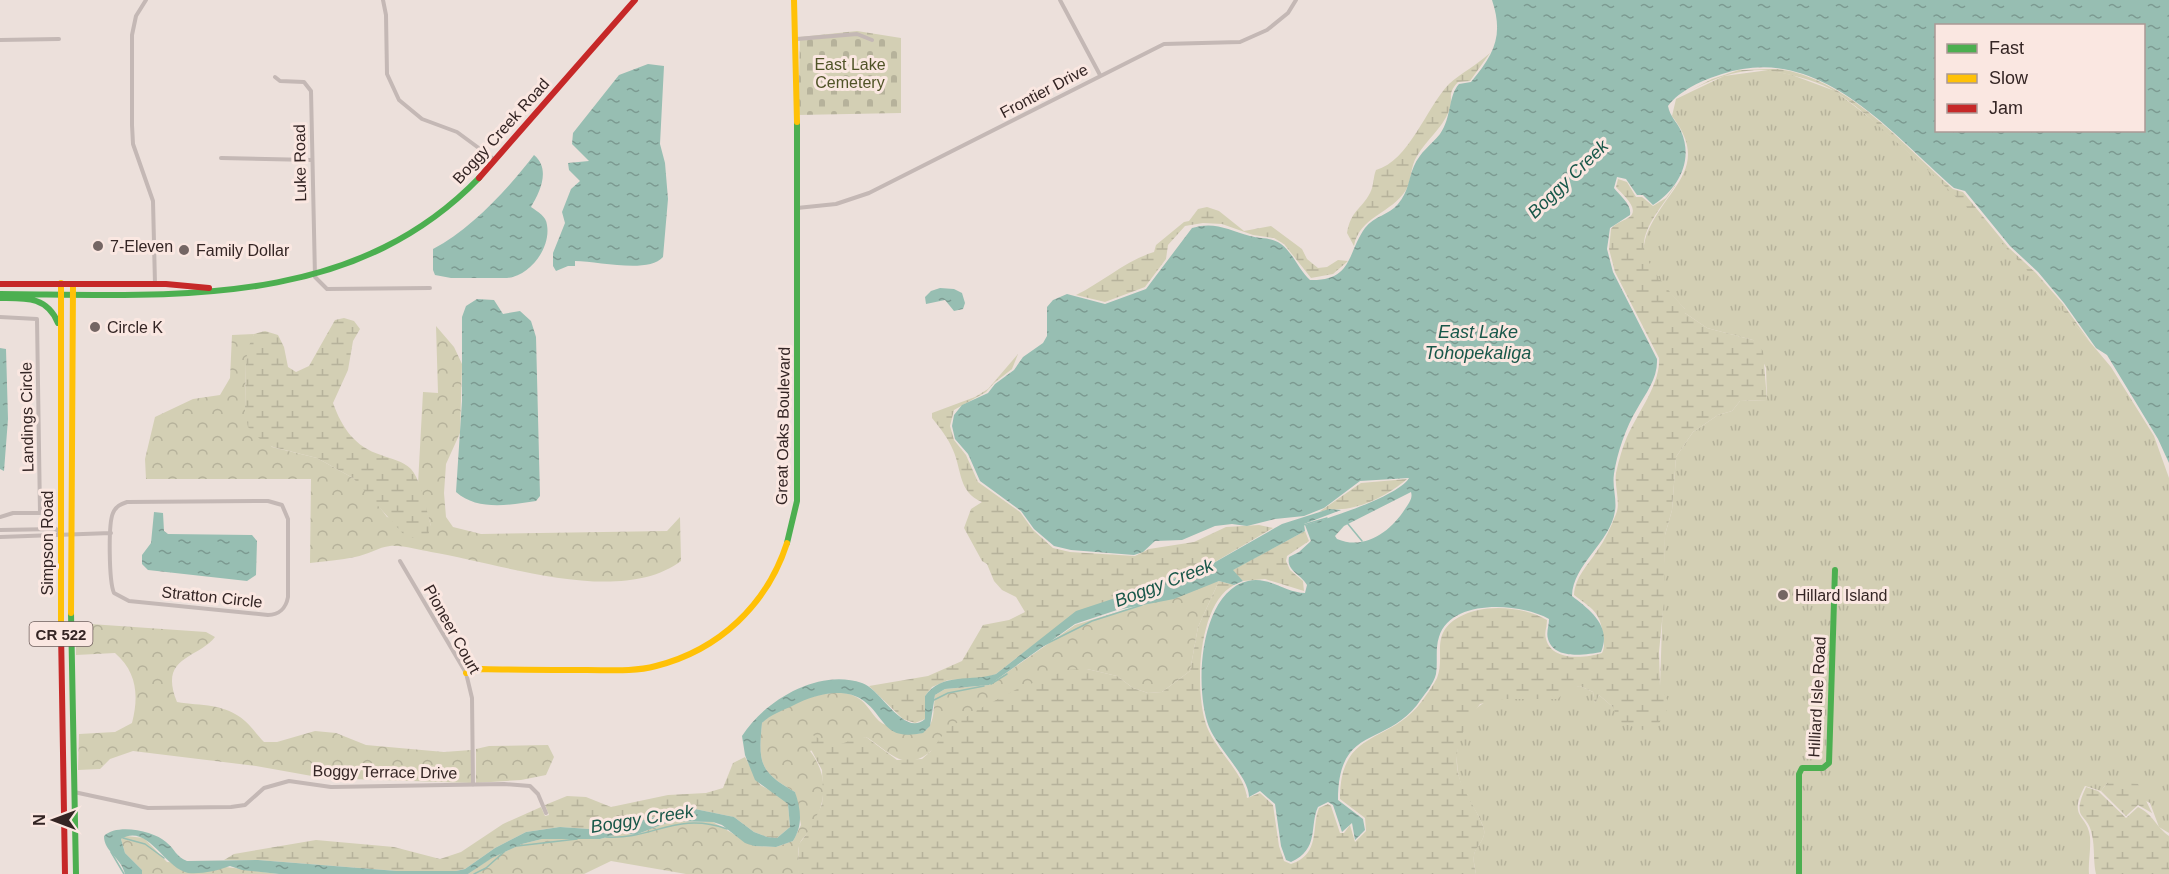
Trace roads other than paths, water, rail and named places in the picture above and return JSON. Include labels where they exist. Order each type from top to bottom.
[{"type":"main road","name":"Boggy Creek Road","points":[[0,296],[163,293],[283,285],[315,277],[382,251],[420,229],[463,194],[495,161],[635,0]]},
{"type":"main road","name":"Great Oaks Boulevard","points":[[466,673],[482,669],[628,670],[655,666],[682,658],[713,642],[741,620],[766,591],[790,540],[796,501],[797,39],[794,0]]},
{"type":"main road","name":"Boggy Creek Road","points":[[0,284],[155,284],[227,289]]},
{"type":"main road","name":"Simpson Road","points":[[61,284],[76,874]]},
{"type":"main road","name":"Simpson Road","points":[[65,874],[61,690],[73,284]]},
{"type":"main road","points":[[144,293],[152,289],[155,284],[163,293]]},
{"type":"main road","points":[[0,296],[34,298],[44,302],[53,310],[61,339]]},
{"type":"main road","name":"Hilliard Isle Road","points":[[1799,874],[1799,774],[1802,768],[1823,768],[1829,763],[1835,570]]},
{"type":"main road","points":[[61,690],[68,693],[72,706]]},
{"type":"main road","points":[[61,766],[65,783],[73,792]]},
{"type":"street","points":[[146,0],[136,16],[132,35],[132,125],[133,144],[153,201],[155,284]]},
{"type":"street","points":[[382,0],[386,15],[387,74],[399,100],[422,119],[457,132],[495,161]]},
{"type":"street","points":[[1060,0],[1100,75]]},
{"type":"street","name":"Frontier Drive","points":[[797,208],[836,204],[869,193],[1164,44],[1240,42],[1267,30],[1288,13],[1296,0]]},
{"type":"street","points":[[797,39],[857,33],[872,40]]},
{"type":"street","points":[[0,40],[59,39]]},
{"type":"street","name":"Luke Road","points":[[275,77],[284,81],[300,81],[310,87],[315,277]]},
{"type":"street","points":[[221,158],[312,160]]},
{"type":"street","points":[[315,277],[327,289],[430,288]]},
{"type":"street","name":"Landings Circle","points":[[0,317],[37,319],[40,513],[13,513],[0,517]]},
{"type":"street","name":"Stratton Circle","points":[[125,502],[276,502],[285,509],[288,519],[287,602],[280,611],[270,615],[123,599],[114,593],[111,584],[111,533],[112,514],[125,502]]},
{"type":"street","points":[[0,530],[56,529],[67,533]]},
{"type":"street","points":[[0,537],[111,533]]},
{"type":"street","name":"Pioneer Court","points":[[400,561],[466,673],[472,698],[473,785]]},
{"type":"street","name":"Boggy Terrace Drive","points":[[73,792],[148,808],[231,807],[245,805],[264,788],[289,781],[331,787],[530,786],[538,794],[546,813]]},
{"type":"water","name":"East Lake Tohopekaliga","points":[[1492,0],[2169,0],[2169,463],[2158,439],[2107,355],[2096,348],[2064,303],[2038,272],[2010,246],[1965,191],[1954,188],[1877,118],[1850,98],[1820,81],[1790,70],[1757,67],[1722,74],[1700,83],[1685,90],[1668,106],[1681,131],[1686,153],[1681,173],[1670,191],[1653,205],[1643,195],[1637,195],[1626,179],[1617,177],[1614,188],[1627,204],[1630,215],[1610,228],[1607,249],[1613,272],[1657,359],[1657,366],[1648,391],[1622,440],[1614,479],[1615,511],[1612,523],[1578,574],[1574,584],[1572,596],[1592,613],[1604,634],[1601,652],[1571,654],[1557,650],[1551,646],[1548,639],[1549,619],[1522,610],[1488,607],[1457,615],[1446,624],[1439,637],[1435,678],[1417,705],[1404,718],[1354,748],[1346,760],[1340,776],[1338,800],[1363,819],[1365,830],[1355,840],[1352,823],[1342,832],[1333,805],[1328,802],[1318,807],[1312,837],[1306,851],[1291,862],[1286,860],[1281,846],[1275,804],[1260,791],[1249,797],[1248,789],[1239,772],[1209,727],[1204,710],[1202,667],[1204,644],[1210,622],[1219,603],[1232,589],[1248,581],[1263,581],[1305,593],[1307,585],[1290,566],[1289,557],[1299,552],[1311,541],[1305,525],[1378,499],[1403,485],[1409,478],[1360,481],[1324,508],[1304,516],[1275,519],[1247,526],[1232,524],[1215,526],[1182,540],[1155,541],[1143,552],[1134,555],[1071,550],[1054,546],[1034,529],[1021,511],[980,481],[968,454],[955,439],[952,426],[954,415],[962,405],[988,393],[995,384],[1014,370],[1023,357],[1043,343],[1047,336],[1047,307],[1053,300],[1067,294],[1105,304],[1146,289],[1192,228],[1215,226],[1277,242],[1289,252],[1310,280],[1324,279],[1342,271],[1365,228],[1394,208],[1402,199],[1416,161],[1444,127],[1453,94],[1459,84],[1471,82],[1491,53],[1495,44],[1497,24]],"holes":[[[1411,492],[1399,517],[1376,537],[1367,541],[1347,542],[1335,536],[1344,526]]]},
{"type":"water","points":[[648,64],[664,66],[660,144],[665,163],[668,199],[663,257],[656,262],[635,266],[575,261],[575,266],[556,271],[553,266],[553,253],[565,223],[562,212],[571,189],[580,181],[569,170],[568,163],[589,161],[572,144],[573,133],[619,75]]},
{"type":"water","points":[[534,155],[542,167],[543,174],[538,195],[531,207],[541,214],[547,225],[546,243],[537,259],[524,272],[507,278],[451,278],[435,275],[433,249],[461,231],[488,207]]},
{"type":"water","points":[[940,288],[954,289],[962,293],[965,303],[963,309],[954,311],[945,300],[926,304],[925,297],[931,291]]},
{"type":"water","points":[[477,299],[494,300],[503,314],[520,311],[531,321],[536,337],[540,496],[536,501],[505,505],[484,504],[464,498],[456,492],[462,401],[462,317],[466,306]]},
{"type":"water","points":[[0,348],[6,349],[8,419],[4,471],[0,469]]},
{"type":"water","points":[[1329,509],[1341,510],[1304,524],[1305,531],[1233,570],[1243,581],[1234,585],[1219,581],[1174,599],[1117,610],[1075,624],[989,685],[945,689],[935,695],[930,726],[923,733],[910,735],[893,731],[864,701],[856,696],[838,693],[810,698],[769,717],[762,723],[761,758],[768,772],[775,779],[795,792],[800,817],[793,841],[776,847],[754,846],[745,843],[722,825],[713,822],[672,821],[635,835],[622,833],[600,839],[542,839],[522,844],[492,858],[468,874],[279,874],[242,870],[230,866],[209,872],[188,873],[171,863],[148,841],[131,836],[121,839],[125,853],[142,870],[142,874],[125,874],[105,842],[104,836],[110,832],[126,829],[145,832],[160,838],[187,861],[258,860],[397,871],[456,871],[465,869],[495,848],[526,832],[560,827],[589,829],[606,824],[631,823],[690,808],[734,817],[754,832],[777,838],[790,827],[788,804],[755,780],[745,755],[742,736],[764,710],[779,699],[811,684],[845,679],[869,687],[901,717],[909,722],[917,723],[925,719],[925,696],[932,688],[958,679],[996,674],[1076,611],[1203,569],[1282,524]]},
{"type":"water","points":[[154,512],[163,513],[164,531],[168,534],[252,535],[257,541],[256,575],[247,581],[148,570],[142,564],[142,555],[151,543]]},
{"type":"waterway","name":"Boggy Creek","points":[[1303,525],[1327,518]]},
{"type":"waterway","name":"Boggy Creek","points":[[1348,524],[1362,541]]},
{"type":"waterway","name":"Boggy Creek","points":[[1044,645],[1092,621],[1142,605]]},
{"type":"waterway","name":"Boggy Creek","points":[[991,684],[1007,674]]},
{"type":"waterway","name":"Boggy Creek","points":[[934,700],[948,693],[984,686]]},
{"type":"waterway","name":"Boggy Creek","points":[[606,837],[623,837],[693,823],[727,829]]},
{"type":"waterway","name":"Boggy Creek","points":[[123,838],[145,844],[164,858]]},
{"type":"waterway","name":"Boggy Creek","points":[[517,846],[577,839]]},
{"type":"waterway","name":"Boggy Creek","points":[[111,852],[124,874]]},
{"type":"waterway","name":"Boggy Creek","points":[[474,874],[486,868],[504,852]]},
{"type":"place","name":"7-Eleven","points":[[98,246]]},
{"type":"place","name":"Family Dollar","points":[[184,250]]},
{"type":"place","name":"Circle K","points":[[95,327]]},
{"type":"place","name":"Hillard Island","points":[[1783,595]]},
{"type":"park label","name":"East Lake Cemetery","points":[[850,73]]}]
